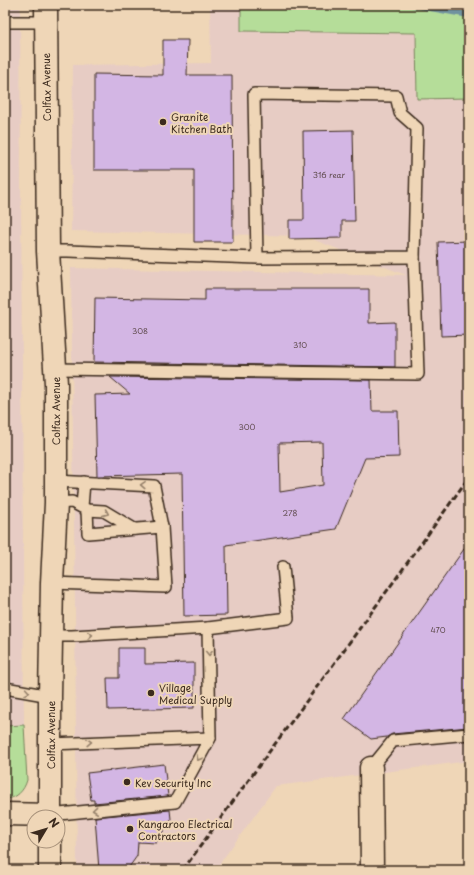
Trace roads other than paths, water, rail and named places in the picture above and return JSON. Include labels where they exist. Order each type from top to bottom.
[{"type":"street","name":"Colfax Avenue","points":[[46,14],[48,251],[56,384],[50,696],[50,809]]},
{"type":"street","points":[[371,768],[372,870]]},
{"type":"street","points":[[5,814],[26,815]]},
{"type":"street","points":[[50,849],[50,870]]},
{"type":"lane","points":[[5,22],[46,14]]},
{"type":"lane","points":[[55,369],[418,374],[414,257],[417,128],[400,113],[396,96],[254,94],[257,258]]},
{"type":"lane","points":[[48,251],[257,258],[414,257]]},
{"type":"lane","points":[[84,482],[84,508],[88,533],[162,527]]},
{"type":"lane","points":[[52,583],[166,586],[162,527],[154,486],[84,482],[55,492]]},
{"type":"lane","points":[[55,492],[84,508],[104,510],[134,529]]},
{"type":"lane","points":[[51,636],[208,628],[288,618],[283,567]]},
{"type":"lane","points":[[66,814],[175,802],[210,738],[208,628]]},
{"type":"lane","points":[[5,688],[50,696]]},
{"type":"lane","points":[[371,768],[393,741],[469,734]]},
{"type":"lane","points":[[50,744],[210,738]]},
{"type":"waterway","points":[[414,5],[469,15]]},
{"type":"railway","points":[[183,870],[469,477]]},
{"type":"place","name":"Granite Kitchen Bath","points":[[163,122]]},
{"type":"place","name":"Village Medical Supply","points":[[151,693]]},
{"type":"place","name":"Kev Security Inc","points":[[127,782]]},
{"type":"place","name":"Kangaroo Electrical Contractors","points":[[130,829]]}]
